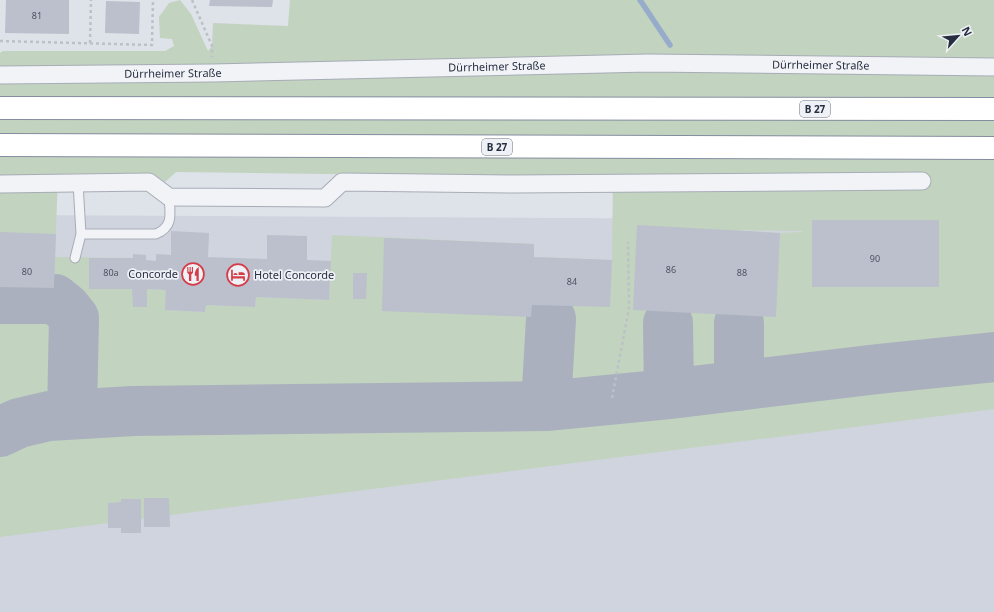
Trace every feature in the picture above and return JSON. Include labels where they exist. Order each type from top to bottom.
[{"type":"highway","name":"B 27","points":[[0,108],[994,109]]},
{"type":"highway","name":"B 27","points":[[0,145],[994,148]]},
{"type":"street","name":"Dürrheimer Straße","points":[[0,75],[213,73],[648,63],[994,67]]},
{"type":"street","points":[[0,184],[149,182],[169,197],[325,198],[342,182],[520,184],[922,181]]},
{"type":"lane","points":[[74,258],[81,234],[78,182]]},
{"type":"lane","points":[[81,234],[156,234],[164,230],[170,220],[169,197]]},
{"type":"path","points":[[90,44],[91,0]]},
{"type":"path","points":[[0,41],[152,45],[152,0]]},
{"type":"path","points":[[192,0],[212,46],[213,73]]},
{"type":"path","points":[[612,398],[629,308],[628,242]]},
{"type":"shaded area","points":[[994,207],[994,612],[0,612],[0,215],[757,219]]},
{"type":"green space","points":[[180,0],[191,14],[208,51],[212,46],[213,23],[288,26],[290,0],[994,0],[994,409],[0,537],[0,53],[3,51],[165,51],[174,46],[172,39],[160,38],[159,17],[169,3]],"holes":[[[176,172],[470,176],[613,176],[612,260],[534,257],[534,244],[332,235],[329,300],[256,297],[255,307],[206,305],[205,312],[166,310],[166,290],[147,289],[133,258],[55,257],[58,174],[151,173],[165,182]],[[731,230],[802,231],[802,232],[780,233]]]},
{"type":"building","points":[[6,0],[69,0],[69,34],[5,33]]},
{"type":"building","points":[[210,0],[273,0],[272,7],[209,6]]},
{"type":"building","points":[[106,1],[140,2],[139,34],[105,33]]},
{"type":"building","points":[[812,220],[939,220],[939,287],[812,287]]},
{"type":"building","points":[[637,225],[780,233],[776,317],[633,310]]},
{"type":"building","name":"Hotel Concorde","points":[[171,231],[209,233],[208,257],[267,259],[267,235],[307,236],[307,260],[331,261],[329,300],[256,297],[255,307],[206,305],[205,312],[165,310],[166,290],[147,289],[147,307],[133,307],[132,289],[89,289],[89,258],[133,258],[133,254],[146,255],[146,260],[156,261],[156,254],[171,255]]},
{"type":"building","points":[[0,232],[56,234],[54,288],[0,287]]},
{"type":"building","points":[[384,238],[534,244],[534,257],[612,260],[610,307],[532,305],[531,317],[382,311]]},
{"type":"building","points":[[353,273],[367,273],[366,299],[353,299]]},
{"type":"building","points":[[144,498],[169,498],[170,527],[144,527]]},
{"type":"building","points":[[121,499],[141,499],[141,533],[121,533],[121,528],[108,528],[108,503],[121,502]]},
{"type":"waterway","points":[[640,0],[670,45]]},
{"type":"taxiway","points":[[0,299],[55,299],[66,308],[74,318],[72,414]]},
{"type":"taxiway","points":[[546,406],[551,319]]},
{"type":"taxiway","points":[[668,323],[669,394]]},
{"type":"taxiway","points":[[739,323],[739,386]]},
{"type":"taxiway","points":[[0,432],[19,423],[49,416],[133,411],[546,406],[669,394],[994,357]]},
{"type":"place","name":"Concorde","points":[[193,274]]},
{"type":"place","name":"Hotel Concorde","points":[[238,275]]}]
